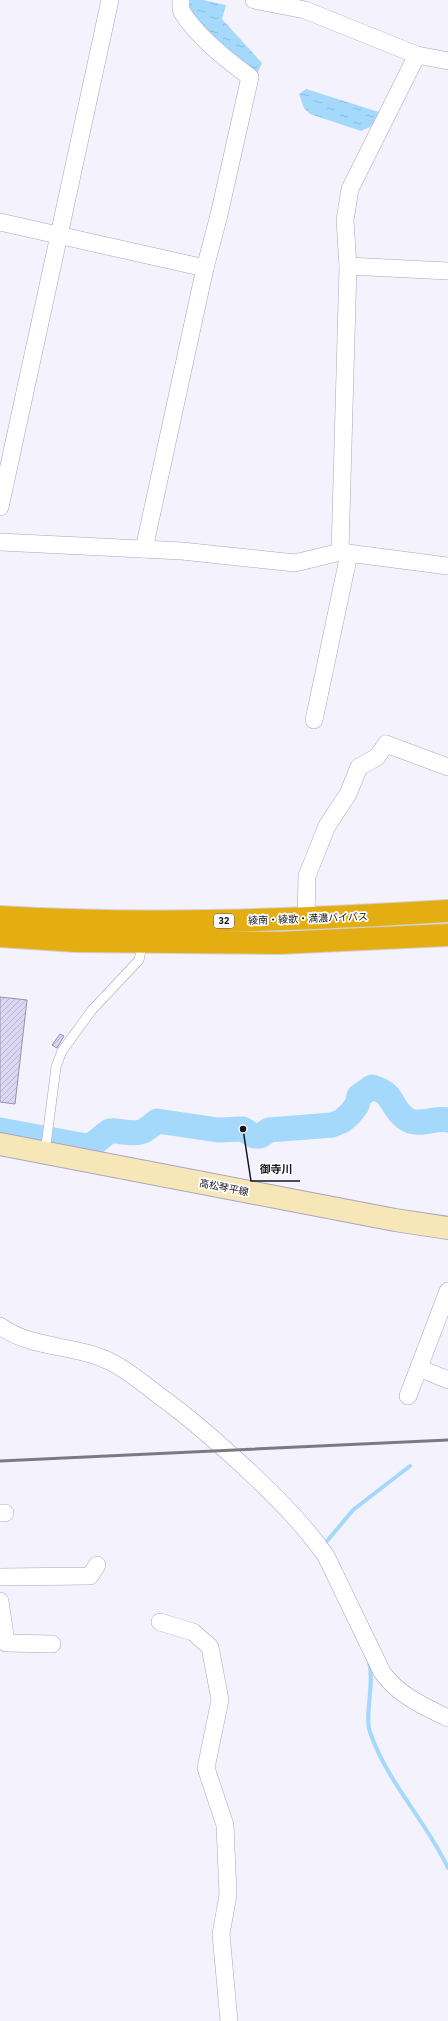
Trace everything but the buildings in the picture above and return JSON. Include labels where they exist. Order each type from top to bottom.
[{"type":"highway","name":"綾南・綾歌・満濃バイパス","points":[[0,917],[75,921],[306,920],[448,911]]},
{"type":"highway","name":"32","points":[[0,936],[76,941],[279,943],[448,935]]},
{"type":"main road","name":"高松琴平線","points":[[0,1144],[46,1144],[395,1220],[448,1228]]},
{"type":"street","points":[[0,507],[110,0]]},
{"type":"street","points":[[144,549],[205,268],[219,215],[250,77],[230,63],[206,41],[181,11],[181,0]]},
{"type":"street","points":[[254,0],[305,10],[417,54],[448,61]]},
{"type":"street","points":[[314,720],[344,553],[348,266],[345,220],[350,189],[417,54]]},
{"type":"street","points":[[0,222],[205,268]]},
{"type":"street","points":[[348,266],[448,271]]},
{"type":"street","points":[[0,542],[182,551],[295,563],[344,553],[448,566]]},
{"type":"street","points":[[306,920],[307,876],[327,826],[348,794],[360,767],[377,757],[386,744],[448,767]]},
{"type":"street","points":[[408,1396],[446,1308],[448,1291]]},
{"type":"street","points":[[0,1326],[8,1332],[29,1341],[83,1351],[112,1362],[196,1423],[274,1495],[315,1540],[326,1556],[382,1672],[390,1684],[402,1694],[448,1718]]},
{"type":"street","points":[[419,1368],[448,1380]]},
{"type":"street","points":[[0,1577],[90,1576],[97,1565]]},
{"type":"street","points":[[0,1601],[6,1643],[52,1644]]},
{"type":"street","points":[[160,1622],[193,1632],[210,1647],[220,1700],[206,1768],[226,1825],[228,1896],[221,1934],[229,2021]]},
{"type":"lane","points":[[46,1144],[56,1067],[62,1052],[92,1010],[139,960],[143,941]]},
{"type":"water","points":[[186,0],[203,0],[226,5],[222,19],[262,63],[258,72],[234,60],[192,19]]},
{"type":"water","points":[[306,89],[382,113],[370,127],[361,131],[310,114],[304,108],[299,94]]},
{"type":"waterway","points":[[0,1130],[86,1146],[93,1144],[110,1131],[138,1133],[142,1132],[157,1121],[218,1130],[243,1129],[254,1136],[260,1136],[269,1130],[332,1125],[342,1121],[357,1105],[359,1096],[372,1087],[385,1093],[400,1114],[410,1121],[420,1122],[443,1119],[448,1120]]},
{"type":"waterway","points":[[327,1541],[353,1510],[410,1466]]},
{"type":"waterway","points":[[369,1662],[371,1680],[368,1725],[370,1732],[386,1768],[429,1834],[448,1868]]},
{"type":"railway","points":[[0,1461],[448,1440]]},
{"type":"place","name":"御寺川","points":[[243,1129]]}]
